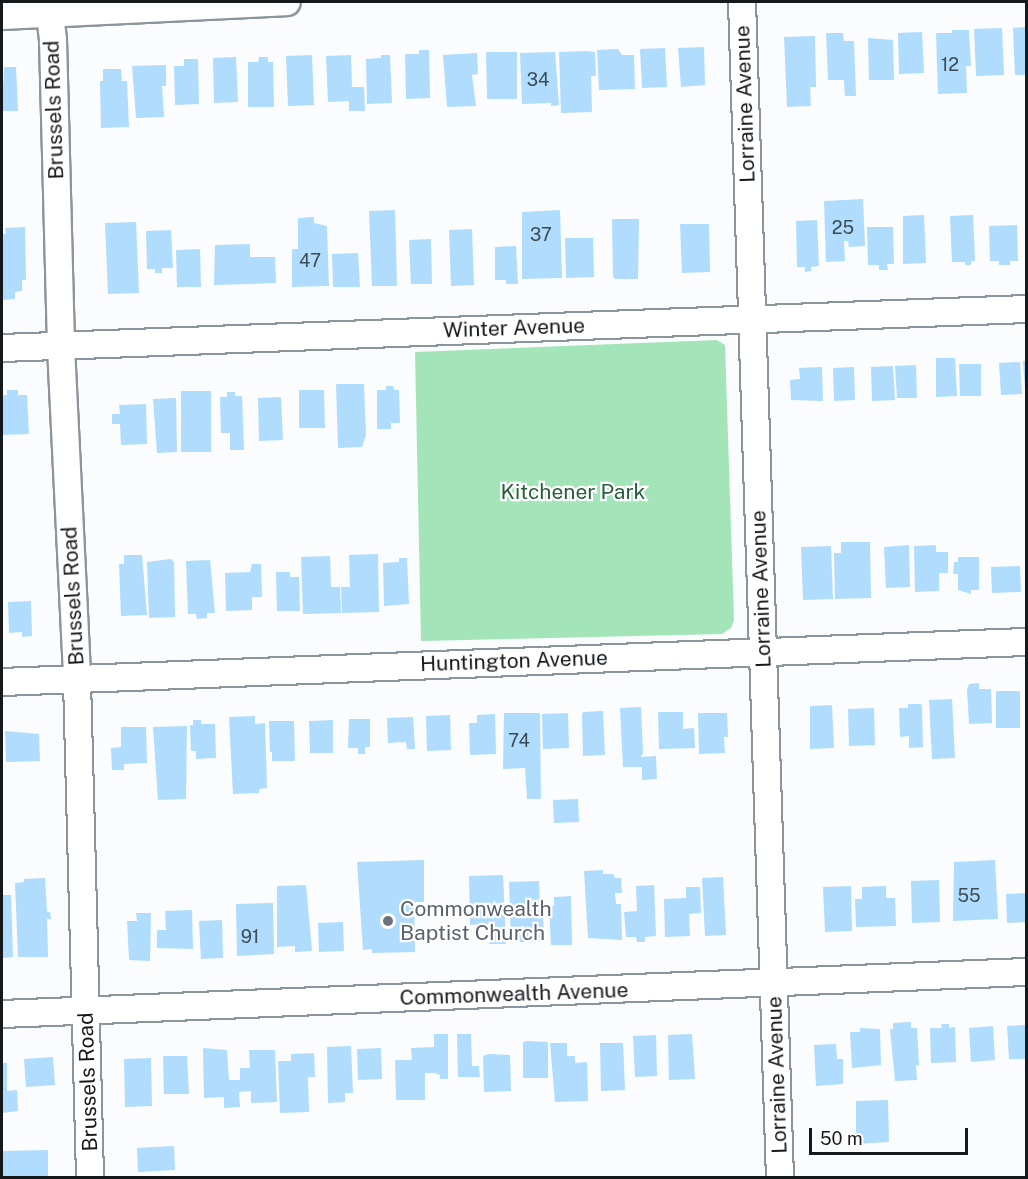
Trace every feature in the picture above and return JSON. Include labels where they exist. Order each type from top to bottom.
[{"type":"street","points":[[2,16],[287,2]]},
{"type":"street","name":"Lorraine Avenue","points":[[742,2],[780,1178]]},
{"type":"street","name":"Brussels Road","points":[[50,15],[61,347],[77,680],[90,1178]]},
{"type":"street","name":"Winter Avenue","points":[[2,348],[1026,309]]},
{"type":"street","name":"Huntington Avenue","points":[[2,682],[1026,642]]},
{"type":"street","name":"Commonwealth Avenue","points":[[2,1014],[1026,972]]},
{"type":"green space","name":"Kitchener Park","points":[[717,340],[725,345],[734,620],[731,628],[722,634],[421,641],[415,352]]},
{"type":"building","points":[[1026,27],[1026,75],[1015,75],[1013,28]]},
{"type":"building","points":[[1002,28],[1004,75],[976,76],[974,29]]},
{"type":"building","points":[[952,30],[969,30],[971,66],[966,66],[967,93],[938,94],[936,33],[952,33]]},
{"type":"building","points":[[922,32],[924,73],[899,74],[898,33]]},
{"type":"building","points":[[826,33],[843,33],[844,41],[854,41],[856,96],[845,96],[844,80],[828,80]]},
{"type":"building","points":[[815,36],[816,87],[810,87],[811,106],[787,107],[784,37]]},
{"type":"building","points":[[868,38],[893,40],[894,80],[869,80]]},
{"type":"building","points":[[704,47],[705,85],[681,87],[678,48]]},
{"type":"building","points":[[665,48],[667,87],[642,88],[640,49]]},
{"type":"building","points":[[618,49],[622,55],[634,55],[635,89],[599,90],[597,50]]},
{"type":"building","points":[[419,50],[429,50],[430,98],[406,99],[405,54],[419,54]]},
{"type":"building","points":[[486,52],[517,52],[517,99],[487,99]]},
{"type":"building","points":[[555,52],[559,105],[522,104],[520,53]]},
{"type":"building","points":[[559,52],[595,52],[596,76],[591,76],[592,112],[561,113]]},
{"type":"building","points":[[477,53],[478,74],[472,75],[476,106],[447,107],[443,55]]},
{"type":"building","points":[[312,55],[314,105],[288,106],[286,56]]},
{"type":"building","points":[[351,55],[352,87],[364,87],[365,111],[349,111],[349,101],[328,102],[326,56]]},
{"type":"building","points":[[381,55],[390,55],[392,103],[367,104],[366,59],[381,58]]},
{"type":"building","points":[[236,57],[238,102],[214,103],[213,58]]},
{"type":"building","points":[[259,57],[268,57],[268,62],[273,62],[274,107],[248,107],[248,62],[258,62]]},
{"type":"building","points":[[184,59],[198,59],[199,104],[175,105],[174,66],[184,66]]},
{"type":"building","points":[[166,65],[166,86],[162,86],[164,117],[136,118],[132,66]]},
{"type":"building","points":[[4,67],[16,67],[18,111],[2,111]]},
{"type":"building","points":[[103,69],[121,69],[122,81],[127,81],[129,127],[101,128],[100,81],[103,81]]},
{"type":"building","points":[[863,199],[865,246],[849,247],[848,241],[844,241],[845,261],[826,262],[824,201]]},
{"type":"building","points":[[395,210],[397,286],[372,286],[369,211]]},
{"type":"building","points":[[560,210],[562,278],[522,279],[522,212]]},
{"type":"building","points":[[924,215],[926,263],[903,264],[903,216]]},
{"type":"building","points":[[973,215],[975,261],[971,261],[971,265],[965,265],[965,262],[952,262],[950,216]]},
{"type":"building","points":[[314,217],[314,223],[327,226],[329,286],[292,287],[292,249],[298,249],[298,218]]},
{"type":"building","points":[[612,219],[639,219],[638,279],[615,279],[613,277]]},
{"type":"building","points":[[817,220],[819,266],[811,267],[811,271],[805,272],[805,267],[797,267],[796,221]]},
{"type":"building","points":[[136,222],[139,293],[108,294],[105,223]]},
{"type":"building","points":[[680,224],[709,224],[710,272],[682,273]]},
{"type":"building","points":[[1017,225],[1018,261],[1010,261],[1010,265],[999,265],[999,261],[990,261],[989,226]]},
{"type":"building","points":[[25,227],[26,280],[22,280],[22,291],[15,292],[15,299],[2,300],[2,234],[6,234],[5,228]]},
{"type":"building","points":[[867,227],[893,227],[894,264],[887,264],[888,270],[879,270],[879,265],[868,265]]},
{"type":"building","points":[[472,229],[474,285],[451,286],[449,230]]},
{"type":"building","points":[[171,230],[173,268],[162,268],[162,273],[155,273],[155,269],[147,269],[146,231]]},
{"type":"building","points":[[565,238],[593,238],[594,277],[566,278]]},
{"type":"building","points":[[431,239],[432,284],[411,284],[409,240]]},
{"type":"building","points":[[250,244],[250,257],[275,257],[276,283],[214,285],[215,245]]},
{"type":"building","points":[[516,246],[518,284],[506,284],[506,280],[495,280],[495,247]]},
{"type":"building","points":[[200,249],[201,287],[177,287],[176,250]]},
{"type":"building","points":[[358,253],[360,287],[333,287],[332,254]]},
{"type":"building","points":[[936,358],[955,358],[957,396],[936,397]]},
{"type":"building","points":[[1023,361],[1026,361],[1026,389],[1025,389]]},
{"type":"building","points":[[1020,362],[1022,394],[1001,395],[999,363]]},
{"type":"building","points":[[959,364],[981,364],[981,396],[960,396]]},
{"type":"building","points":[[916,365],[917,398],[897,398],[895,366]]},
{"type":"building","points":[[893,366],[895,400],[872,401],[871,367]]},
{"type":"building","points":[[822,367],[823,401],[791,400],[790,380],[800,379],[799,368]]},
{"type":"building","points":[[854,367],[855,400],[834,401],[833,368]]},
{"type":"building","points":[[336,384],[364,384],[366,435],[362,447],[338,448]]},
{"type":"building","points":[[386,386],[393,386],[394,390],[399,390],[400,423],[391,423],[391,429],[377,429],[377,390],[386,390]]},
{"type":"building","points":[[7,390],[18,390],[18,395],[27,395],[29,434],[2,435],[2,395],[7,395]]},
{"type":"building","points":[[299,390],[324,390],[325,428],[299,428]]},
{"type":"building","points":[[181,391],[211,391],[211,452],[181,452]]},
{"type":"building","points":[[227,392],[235,392],[235,396],[242,396],[244,450],[230,450],[230,433],[221,433],[220,397],[227,397]]},
{"type":"building","points":[[281,397],[283,440],[259,441],[258,398]]},
{"type":"building","points":[[176,398],[177,452],[157,453],[153,399]]},
{"type":"building","points":[[146,404],[147,444],[121,445],[120,424],[112,424],[112,414],[120,414],[119,405]]},
{"type":"building","points":[[841,542],[870,542],[871,598],[835,599],[834,553],[841,553]]},
{"type":"building","points":[[909,545],[910,587],[886,588],[884,547]]},
{"type":"building","points":[[936,545],[936,552],[948,552],[948,573],[939,573],[939,591],[915,592],[914,546]]},
{"type":"building","points":[[831,546],[833,599],[803,600],[801,547]]},
{"type":"building","points":[[378,554],[379,612],[342,613],[341,587],[350,587],[349,555]]},
{"type":"building","points":[[124,555],[142,555],[147,615],[121,616],[119,564],[124,564]]},
{"type":"building","points":[[330,556],[331,587],[340,587],[341,613],[303,614],[301,557]]},
{"type":"building","points":[[958,557],[979,557],[979,590],[971,590],[971,594],[958,590],[958,574],[953,574],[954,562],[958,562]]},
{"type":"building","points":[[399,558],[407,558],[409,604],[384,606],[383,563],[399,562]]},
{"type":"building","points":[[171,559],[174,562],[175,617],[149,618],[147,562]]},
{"type":"building","points":[[210,560],[215,613],[207,613],[207,618],[197,619],[196,614],[188,614],[186,561]]},
{"type":"building","points":[[252,564],[261,564],[262,597],[252,597],[252,610],[226,611],[225,573],[250,572]]},
{"type":"building","points":[[1020,566],[1021,592],[992,593],[991,567]]},
{"type":"building","points":[[276,572],[290,572],[290,577],[299,577],[300,611],[277,611]]},
{"type":"building","points":[[31,601],[32,636],[22,637],[22,632],[9,633],[8,602]]},
{"type":"building","points":[[979,683],[979,689],[991,689],[992,723],[969,724],[967,690],[969,684]]},
{"type":"building","points":[[996,691],[1020,691],[1020,728],[996,728]]},
{"type":"building","points":[[952,699],[955,758],[932,759],[929,700]]},
{"type":"building","points":[[908,704],[921,704],[923,747],[909,748],[909,736],[900,737],[899,708],[908,708]]},
{"type":"building","points":[[832,705],[834,748],[810,749],[810,706]]},
{"type":"building","points":[[641,707],[643,753],[641,757],[656,756],[657,779],[642,780],[642,767],[623,767],[620,708]]},
{"type":"building","points":[[874,708],[875,745],[849,746],[848,709]]},
{"type":"building","points":[[603,711],[605,755],[583,756],[583,712]]},
{"type":"building","points":[[658,712],[683,712],[683,729],[694,728],[695,748],[659,749]]},
{"type":"building","points":[[504,713],[540,713],[541,799],[527,799],[525,768],[503,769]]},
{"type":"building","points":[[568,713],[569,748],[543,749],[542,714]]},
{"type":"building","points":[[698,713],[727,713],[728,737],[724,737],[725,753],[699,754]]},
{"type":"building","points":[[495,714],[496,754],[470,755],[469,723],[477,723],[477,715]]},
{"type":"building","points":[[450,715],[451,750],[427,751],[426,716]]},
{"type":"building","points":[[255,716],[255,724],[265,723],[267,788],[259,789],[259,793],[233,794],[229,717]]},
{"type":"building","points":[[413,717],[415,749],[407,749],[406,742],[388,743],[387,718]]},
{"type":"building","points":[[349,719],[370,719],[370,747],[365,747],[365,754],[358,754],[358,748],[348,748]]},
{"type":"building","points":[[193,720],[201,720],[201,724],[215,724],[216,758],[196,759],[196,751],[191,751],[190,725],[193,725]]},
{"type":"building","points":[[333,720],[333,753],[310,753],[309,721]]},
{"type":"building","points":[[269,721],[294,721],[295,761],[272,761]]},
{"type":"building","points":[[187,726],[186,799],[158,800],[153,727]]},
{"type":"building","points":[[121,727],[146,727],[147,763],[124,764],[124,770],[112,770],[111,748],[121,747]]},
{"type":"building","points":[[5,731],[39,734],[40,761],[6,762]]},
{"type":"building","points":[[578,799],[579,822],[554,823],[553,800]]},
{"type":"building","name":"Commonwealth Baptist Church","points":[[424,860],[424,902],[414,902],[415,952],[372,953],[372,949],[363,950],[357,862]]},
{"type":"building","points":[[995,860],[998,919],[953,921],[954,862]]},
{"type":"building","points":[[603,870],[603,874],[613,874],[615,878],[621,878],[622,893],[615,893],[616,904],[621,904],[622,940],[588,938],[584,871]]},
{"type":"building","points":[[503,875],[506,944],[489,944],[489,924],[470,925],[469,876]]},
{"type":"building","points":[[723,877],[726,935],[705,936],[702,878]]},
{"type":"building","points":[[45,878],[47,912],[50,912],[51,919],[47,919],[48,957],[18,957],[15,883],[24,882],[24,879]]},
{"type":"building","points":[[939,880],[940,922],[912,923],[911,881]]},
{"type":"building","points":[[539,881],[540,906],[543,906],[544,942],[511,942],[509,882]]},
{"type":"building","points":[[306,885],[312,951],[295,952],[295,946],[277,947],[277,886]]},
{"type":"building","points":[[654,885],[656,936],[645,937],[645,942],[637,942],[636,937],[626,937],[624,912],[637,911],[636,886]]},
{"type":"building","points":[[851,886],[852,931],[825,932],[823,887]]},
{"type":"building","points":[[886,886],[886,898],[895,898],[896,926],[856,927],[855,899],[862,899],[862,887]]},
{"type":"building","points":[[686,887],[700,887],[701,913],[689,914],[690,936],[665,937],[664,899],[686,898]]},
{"type":"building","points":[[1026,893],[1026,922],[1007,923],[1006,894]]},
{"type":"building","points":[[2,895],[11,895],[13,957],[2,958]]},
{"type":"building","points":[[571,896],[572,945],[551,945],[549,907],[554,906],[554,897]]},
{"type":"building","points":[[273,903],[274,954],[237,956],[236,904]]},
{"type":"building","points":[[192,910],[193,949],[157,948],[157,930],[166,930],[165,911]]},
{"type":"building","points":[[136,913],[151,913],[150,961],[129,960],[127,921],[137,921]]},
{"type":"building","points":[[222,920],[223,958],[201,959],[199,921]]},
{"type":"building","points":[[343,922],[344,951],[319,952],[318,923]]},
{"type":"building","points":[[911,1022],[911,1028],[917,1028],[919,1065],[916,1065],[917,1080],[895,1081],[890,1029],[893,1029],[893,1023]]},
{"type":"building","points":[[941,1024],[949,1024],[949,1028],[955,1027],[956,1062],[931,1063],[930,1028],[942,1028]]},
{"type":"building","points":[[1026,1025],[1026,1059],[1009,1059],[1007,1026]]},
{"type":"building","points":[[993,1026],[995,1060],[971,1062],[969,1028]]},
{"type":"building","points":[[860,1028],[880,1029],[881,1065],[852,1068],[850,1032],[860,1032]]},
{"type":"building","points":[[434,1034],[448,1034],[448,1079],[440,1079],[440,1075],[434,1073],[425,1073],[425,1100],[396,1100],[395,1060],[412,1060],[411,1048],[434,1047]]},
{"type":"building","points":[[457,1034],[471,1034],[472,1066],[479,1066],[480,1077],[458,1077]]},
{"type":"building","points":[[692,1034],[695,1079],[669,1080],[668,1035]]},
{"type":"building","points":[[656,1035],[657,1076],[635,1077],[633,1036]]},
{"type":"building","points":[[523,1042],[548,1042],[548,1078],[523,1078]]},
{"type":"building","points":[[550,1043],[567,1043],[567,1056],[575,1056],[575,1063],[587,1062],[588,1101],[555,1102]]},
{"type":"building","points":[[600,1043],[623,1043],[625,1090],[601,1091]]},
{"type":"building","points":[[836,1044],[837,1059],[843,1059],[843,1084],[816,1086],[814,1045]]},
{"type":"building","points":[[351,1046],[353,1093],[345,1093],[345,1102],[328,1103],[327,1047]]},
{"type":"building","points":[[203,1048],[227,1050],[229,1080],[240,1080],[240,1068],[250,1068],[249,1050],[275,1050],[277,1102],[251,1103],[251,1091],[239,1092],[240,1107],[224,1108],[224,1097],[204,1098]]},
{"type":"building","points":[[381,1048],[382,1079],[358,1080],[357,1049]]},
{"type":"building","points":[[314,1053],[315,1077],[308,1077],[309,1112],[280,1113],[278,1061],[291,1061],[291,1054]]},
{"type":"building","points":[[510,1055],[511,1091],[484,1092],[483,1056]]},
{"type":"building","points":[[163,1056],[187,1056],[189,1094],[164,1094]]},
{"type":"building","points":[[53,1057],[55,1085],[26,1087],[24,1059]]},
{"type":"building","points":[[151,1058],[152,1106],[125,1107],[124,1059]]},
{"type":"building","points":[[2,1063],[7,1063],[7,1091],[17,1090],[18,1111],[2,1113]]},
{"type":"building","points":[[888,1100],[889,1142],[856,1144],[856,1101]]},
{"type":"building","points":[[174,1146],[175,1170],[138,1172],[137,1148]]},
{"type":"building","points":[[48,1150],[48,1178],[2,1178],[2,1151]]},
{"type":"place","name":"Commonwealth Baptist Church","points":[[388,921]]}]
